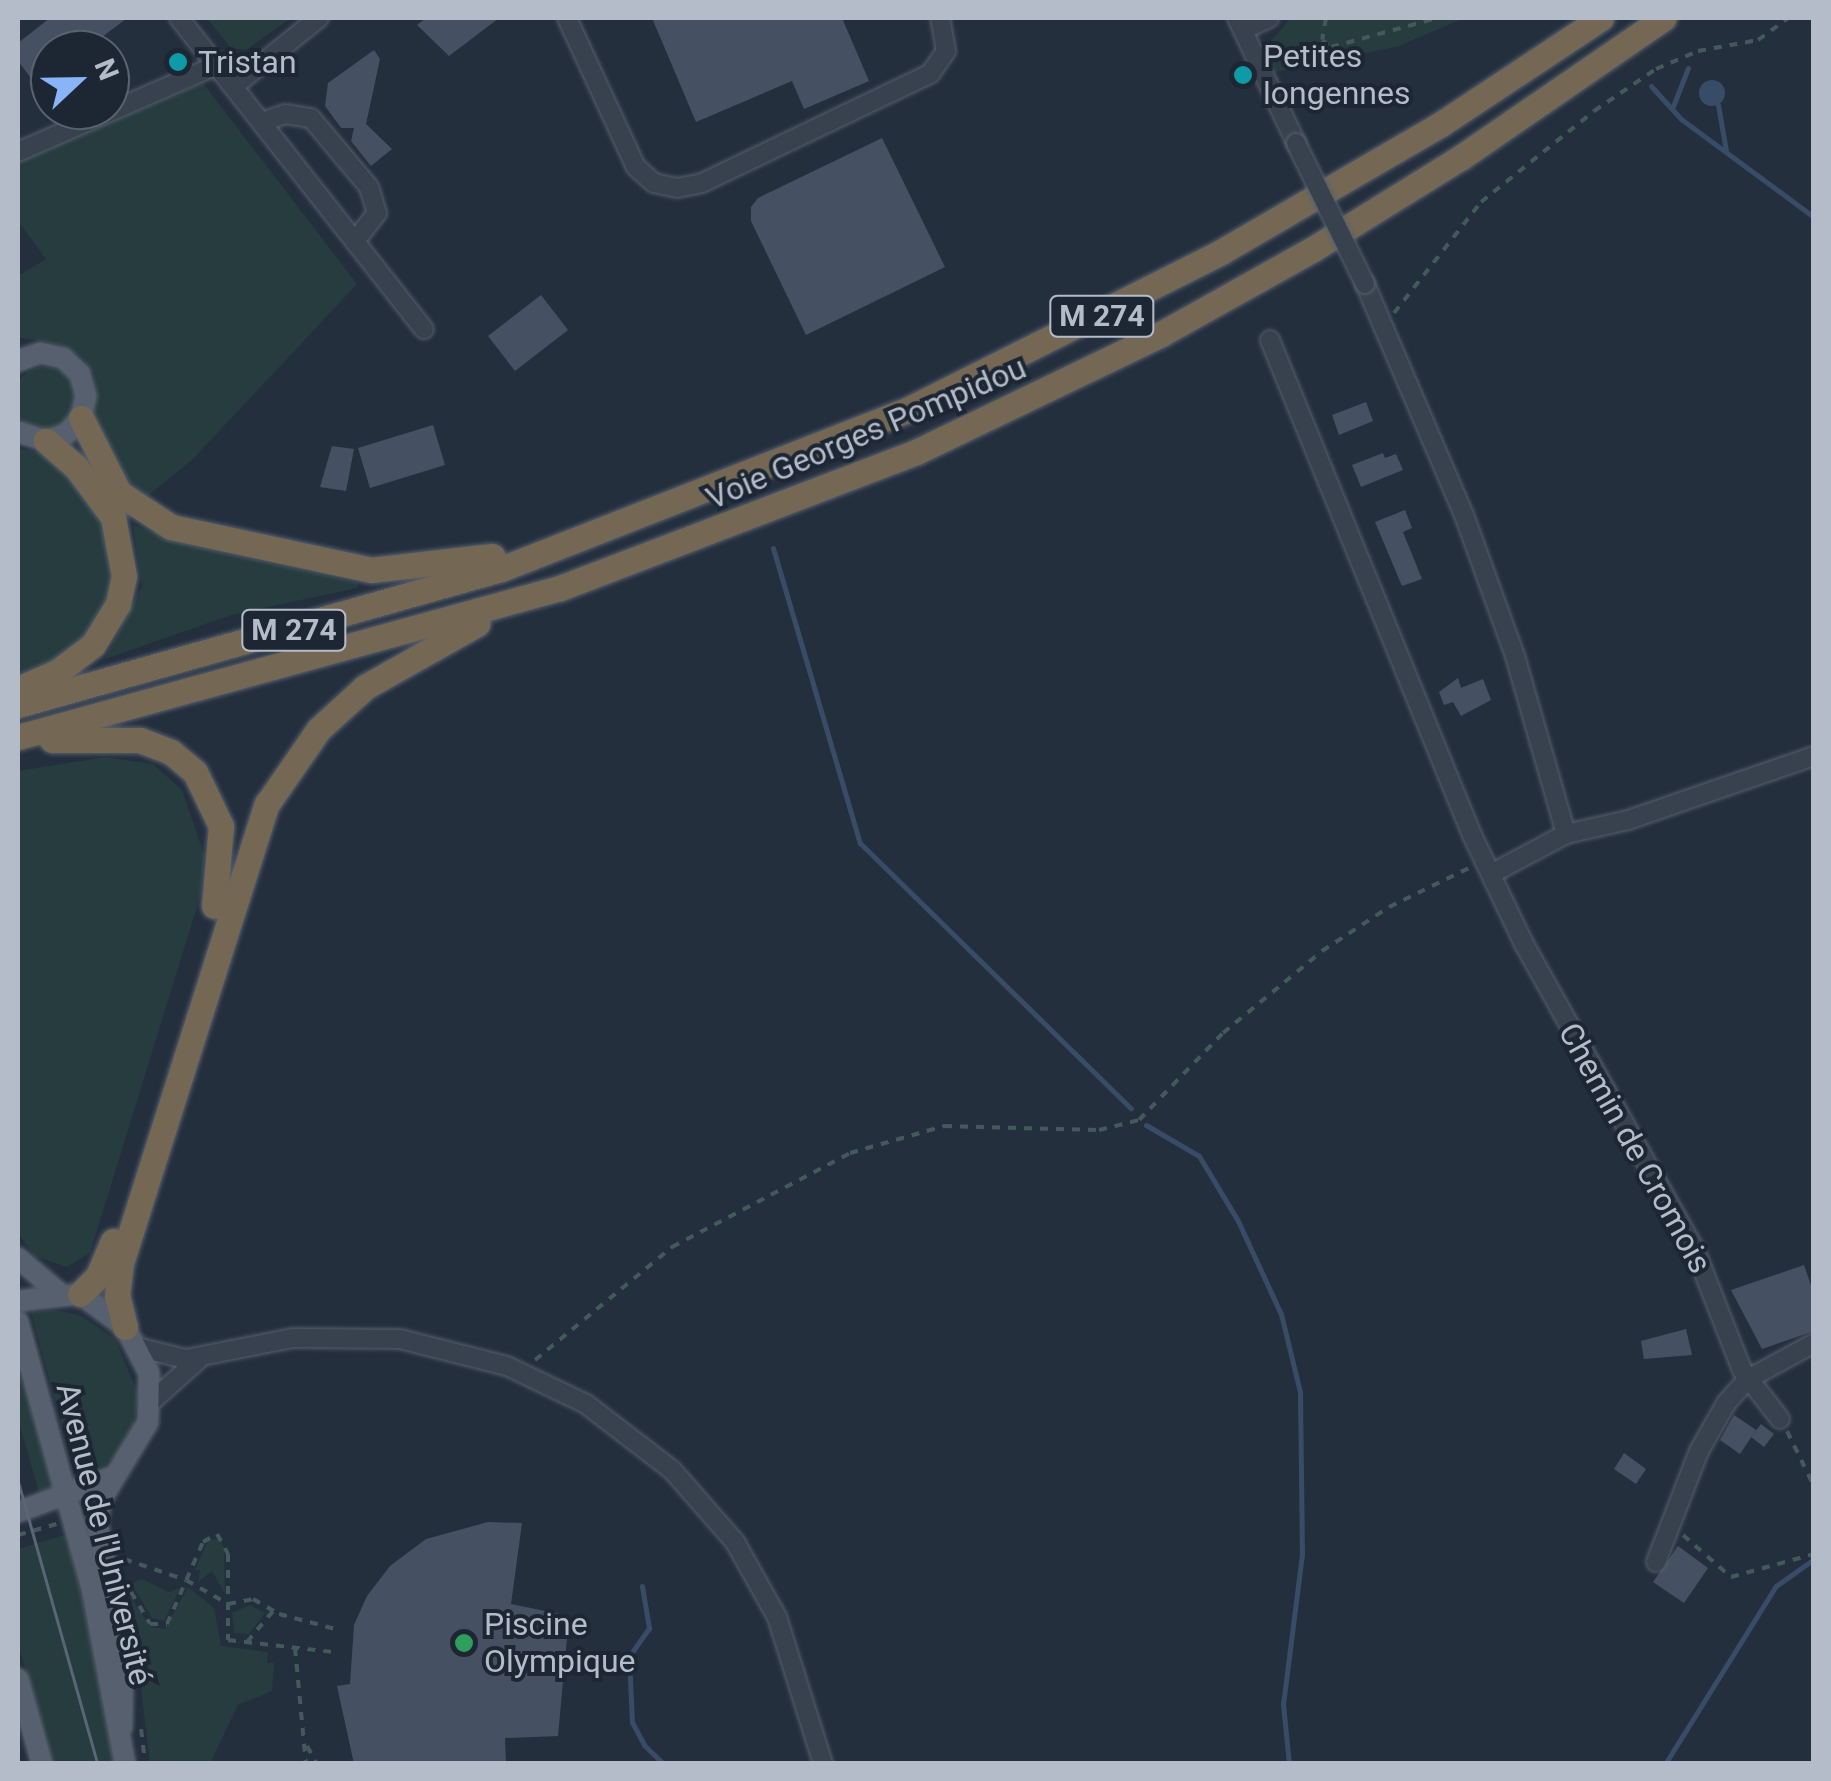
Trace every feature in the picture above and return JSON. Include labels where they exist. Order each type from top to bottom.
[{"type":"highway","name":"Voie Georges Pompidou","points":[[18,705],[378,606],[566,543],[814,450],[1026,356],[1292,212],[1601,18]]},
{"type":"highway","name":"Voie Georges Pompidou","points":[[18,740],[560,588],[884,466],[1160,334],[1460,158],[1664,18]]},
{"type":"highway","points":[[81,418],[99,463],[130,504],[171,527],[219,540],[371,570],[431,567],[566,543]]},
{"type":"highway","points":[[18,689],[57,672],[93,645],[118,604],[124,576],[112,517],[76,467],[46,440]]},
{"type":"highway","points":[[131,1337],[117,1296],[121,1263],[242,869],[280,780],[318,729],[365,687],[421,652],[560,588]]},
{"type":"highway","points":[[18,740],[123,737],[171,752],[212,796],[223,841],[215,903],[109,1254],[69,1293]]},
{"type":"main road","points":[[18,432],[46,440],[81,418],[86,396],[80,374],[52,354],[21,355]]},
{"type":"main road","points":[[18,1258],[131,1337],[152,1401],[140,1443],[102,1500],[96,1530],[123,1655],[122,1726]]},
{"type":"main road","points":[[18,1301],[69,1293]]},
{"type":"main road","name":"Avenue de l'Université","points":[[18,1322],[67,1498],[122,1726],[126,1764]]},
{"type":"main road","points":[[18,1512],[67,1498],[120,1472]]},
{"type":"main road","points":[[18,1679],[42,1764]]},
{"type":"street","points":[[179,18],[424,328]]},
{"type":"street","points":[[234,86],[320,18]]},
{"type":"street","points":[[567,18],[636,167],[654,183],[677,188],[702,183],[930,74],[946,51],[940,18]]},
{"type":"street","points":[[1270,18],[1240,24],[1382,322],[1515,656],[1566,834]]},
{"type":"street","points":[[18,152],[217,65]]},
{"type":"street","points":[[262,122],[285,114],[311,118],[369,187],[378,213],[354,241]]},
{"type":"street","name":"Chemin de Cromois","points":[[1270,340],[1488,867],[1695,1250],[1748,1379],[1780,1420]]},
{"type":"street","points":[[1488,867],[1566,834],[1628,820],[1814,756]]},
{"type":"street","points":[[131,1337],[179,1359],[293,1338],[379,1337],[474,1355],[526,1374],[615,1423],[718,1520],[777,1617],[824,1764]]},
{"type":"street","points":[[1656,1562],[1699,1451],[1748,1379],[1814,1344]]},
{"type":"street","points":[[152,1401],[204,1356]]},
{"type":"path","points":[[1326,18],[1322,40],[1330,47],[1438,18]]},
{"type":"path","points":[[1382,322],[1414,294],[1481,202],[1594,112],[1656,69],[1698,52],[1758,40],[1788,18]]},
{"type":"path","points":[[526,1374],[550,1343],[672,1247],[850,1152],[944,1126],[1109,1130],[1139,1120],[1223,1033],[1322,951],[1389,907],[1488,867]]},
{"type":"path","points":[[1780,1420],[1814,1486]]},
{"type":"path","points":[[1670,1524],[1731,1578],[1814,1554]]},
{"type":"path","points":[[128,1588],[159,1627],[167,1624],[203,1542],[217,1534],[226,1544],[228,1640],[334,1652]]},
{"type":"path","points":[[121,1574],[119,1557],[186,1580],[228,1604],[253,1599],[272,1610],[339,1630]]},
{"type":"path","points":[[247,1642],[272,1610]]},
{"type":"path","points":[[296,1648],[306,1764]]},
{"type":"path","points":[[307,1746],[317,1764]]},
{"type":"green space","points":[[207,18],[291,18],[246,50],[231,48]]},
{"type":"green space","points":[[1291,18],[1464,18],[1399,46],[1275,72],[1265,47]]},
{"type":"green space","points":[[203,83],[357,284],[193,459],[144,499],[119,475],[92,418],[94,375],[83,358],[60,345],[18,337],[18,276],[46,259],[18,221],[18,162],[93,130],[130,130],[130,114]]},
{"type":"green space","points":[[45,367],[67,377],[77,399],[67,421],[45,431],[23,421],[13,399],[23,377]]},
{"type":"green space","points":[[18,448],[54,456],[92,505],[113,557],[111,592],[86,638],[61,657],[18,674]]},
{"type":"green space","points":[[133,525],[193,546],[358,583],[357,588],[231,615],[105,659],[142,586]]},
{"type":"green space","points":[[105,757],[153,764],[182,790],[205,857],[200,897],[90,1253],[67,1267],[34,1256],[18,1233],[18,771]]},
{"type":"green space","points":[[55,1310],[80,1315],[115,1339],[138,1393],[134,1428],[117,1457],[77,1482],[31,1312]]},
{"type":"green space","points":[[18,1344],[57,1488],[40,1496],[18,1419]]},
{"type":"green space","points":[[68,1534],[114,1763],[52,1763],[18,1644],[18,1549]]},
{"type":"green space","points":[[220,1539],[224,1547],[225,1594],[212,1571],[198,1582],[200,1570],[195,1570],[208,1540]]},
{"type":"green space","points":[[142,1579],[169,1592],[180,1588],[164,1621],[152,1618],[131,1583]]},
{"type":"green space","points":[[188,1587],[214,1608],[221,1646],[268,1652],[267,1663],[274,1663],[272,1691],[238,1705],[210,1763],[150,1763],[130,1596],[150,1627],[165,1629]]},
{"type":"green space","points":[[250,1605],[265,1613],[249,1634],[234,1633],[232,1613]]},
{"type":"water","points":[[1712,80],[1721,84],[1725,93],[1721,102],[1712,106],[1703,102],[1699,93],[1703,84]]},
{"type":"building","points":[[50,18],[127,18],[111,30],[35,30]]},
{"type":"building","points":[[426,18],[499,18],[449,56],[417,25]]},
{"type":"building","points":[[652,18],[842,18],[869,81],[804,109],[792,81],[696,122]]},
{"type":"building","points":[[30,34],[30,77],[18,61],[18,43]]},
{"type":"building","points":[[374,50],[380,59],[366,124],[392,149],[371,166],[351,141],[354,128],[341,128],[325,106],[328,83]]},
{"type":"building","points":[[882,138],[945,267],[806,335],[751,221],[751,207],[758,198]]},
{"type":"building","points":[[541,295],[568,330],[515,371],[488,336]]},
{"type":"building","points":[[1366,402],[1373,421],[1339,435],[1332,415]]},
{"type":"building","points":[[433,425],[445,465],[370,488],[358,448]]},
{"type":"building","points":[[332,446],[354,449],[346,491],[320,487]]},
{"type":"building","points":[[1383,453],[1385,458],[1396,454],[1403,470],[1361,487],[1352,465]]},
{"type":"building","points":[[1405,510],[1412,528],[1403,532],[1422,579],[1402,586],[1375,522]]},
{"type":"building","points":[[1458,678],[1461,688],[1483,679],[1491,700],[1461,716],[1453,702],[1444,705],[1439,692]]},
{"type":"building","points":[[1804,1265],[1814,1294],[1814,1331],[1762,1349],[1731,1290]]},
{"type":"building","points":[[1686,1329],[1692,1355],[1644,1359],[1641,1341]]},
{"type":"building","points":[[1734,1415],[1756,1430],[1740,1454],[1720,1440]]},
{"type":"building","points":[[1761,1424],[1774,1434],[1764,1447],[1751,1437]]},
{"type":"building","points":[[1624,1453],[1646,1469],[1636,1484],[1614,1469]]},
{"type":"building","name":"Piscine Olympique","points":[[488,1522],[522,1523],[511,1604],[569,1616],[558,1736],[505,1738],[506,1764],[354,1764],[337,1686],[350,1684],[354,1625],[367,1596],[390,1566],[426,1539]]},
{"type":"building","points":[[1678,1546],[1708,1568],[1684,1603],[1653,1582]]},
{"type":"waterway","points":[[1672,109],[1688,68]]},
{"type":"waterway","points":[[1651,86],[1681,119],[1814,217]]},
{"type":"waterway","points":[[1718,105],[1726,151]]},
{"type":"waterway","points":[[773,548],[860,843],[1131,1108]]},
{"type":"waterway","points":[[1146,1125],[1199,1156],[1238,1221],[1281,1314],[1300,1392],[1302,1554],[1283,1704],[1289,1764]]},
{"type":"waterway","points":[[1665,1764],[1776,1586],[1814,1559]]},
{"type":"waterway","points":[[642,1586],[649,1628],[629,1657],[632,1722],[644,1745],[664,1764]]},
{"type":"tram line","points":[[18,1480],[98,1764]]},
{"type":"place","name":"Tristan","points":[[178,62]]},
{"type":"place","name":"Petites longennes","points":[[1243,75]]},
{"type":"place","name":"Piscine Olympique","points":[[464,1643]]}]
